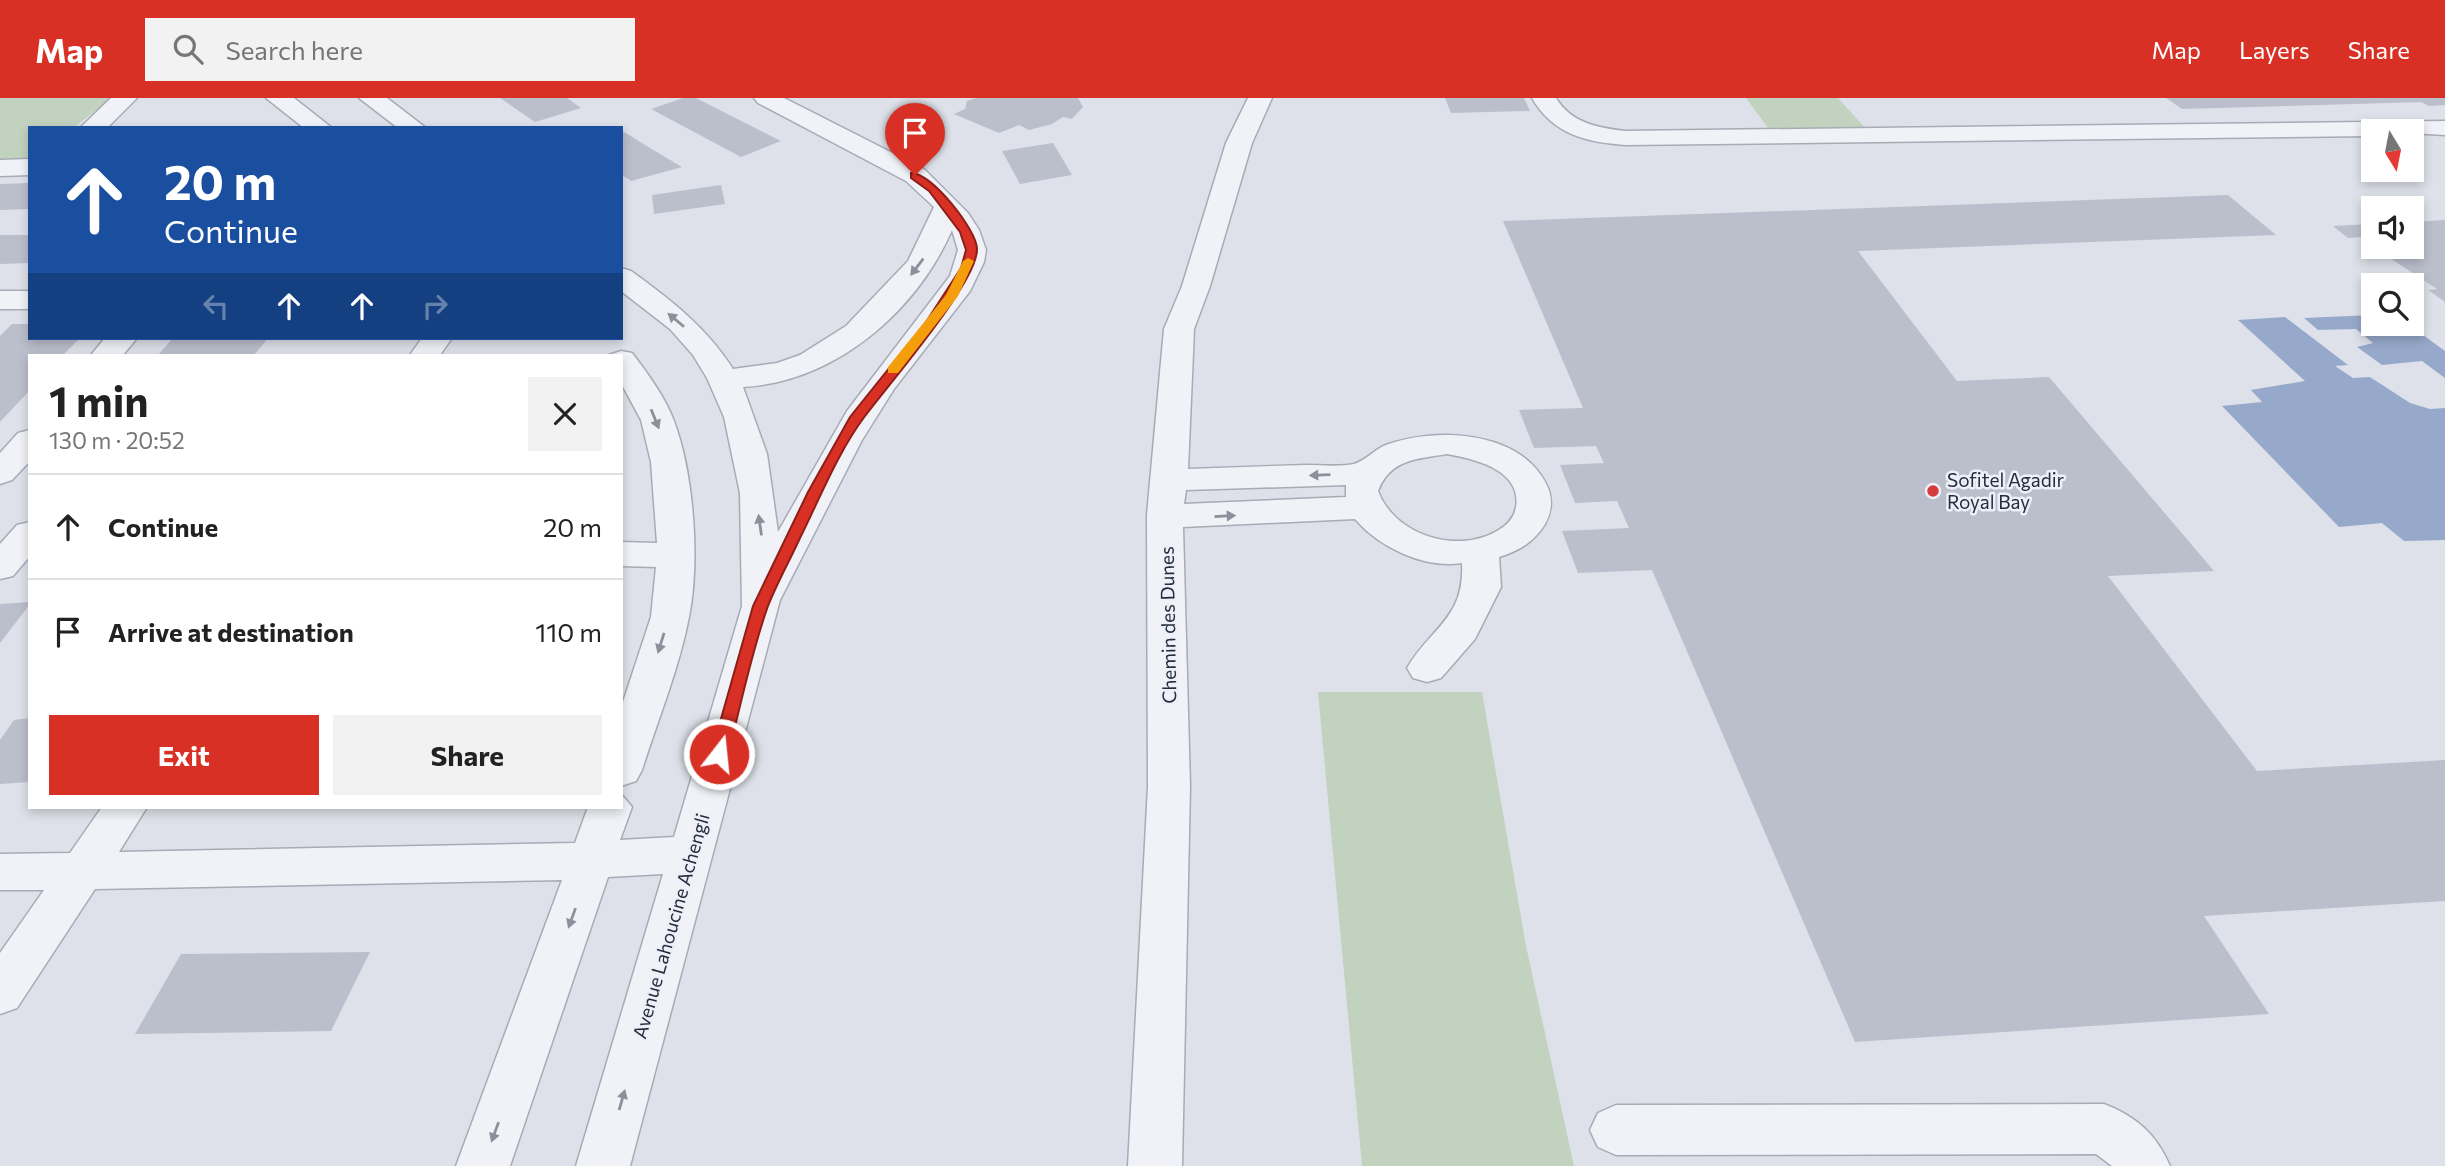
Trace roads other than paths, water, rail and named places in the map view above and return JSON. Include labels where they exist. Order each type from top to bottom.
[{"type":"street","points":[[94,126],[125,98]]},
{"type":"street","points":[[278,98],[317,126]]},
{"type":"street","points":[[371,98],[411,126]]},
{"type":"street","points":[[761,606],[815,492],[857,417],[931,324],[967,268],[972,250],[966,231],[948,207],[933,189],[915,175],[766,98]]},
{"type":"street","name":"Chemin des Dunes","points":[[1155,1166],[1169,786],[1167,498],[1179,329],[1196,286],[1239,143],[1260,98]]},
{"type":"street","points":[[1544,98],[1556,118],[1577,130],[1625,138],[2445,128]]},
{"type":"street","points":[[0,167],[28,167]]},
{"type":"street","points":[[722,379],[770,376],[815,362],[833,351],[919,266],[948,207]]},
{"type":"street","name":"Avenue Lahoucine Achengli","points":[[603,1166],[761,606],[764,547],[751,458],[735,401],[682,324],[623,279]]},
{"type":"street","points":[[0,300],[28,300]]},
{"type":"street","points":[[107,354],[120,340]]},
{"type":"street","points":[[605,340],[617,354]]},
{"type":"street","points":[[623,363],[636,379],[658,422],[669,472],[673,555],[670,614],[623,764]]},
{"type":"street","points":[[0,473],[28,442]]},
{"type":"street","points":[[1447,444],[1485,451],[1516,468],[1534,492],[1533,517],[1515,539],[1480,551],[1431,551],[1387,534],[1363,491],[1383,456],[1413,446],[1447,444]]},
{"type":"street","points":[[1167,498],[1220,516],[1363,491]]},
{"type":"street","points":[[0,569],[28,535]]},
{"type":"street","points":[[1427,668],[1461,629],[1482,587],[1480,551]]},
{"type":"street","points":[[623,554],[673,555]]},
{"type":"street","points":[[0,569],[28,570]]},
{"type":"street","points":[[0,993],[124,809]]},
{"type":"street","points":[[483,1166],[609,809]]},
{"type":"street","points":[[0,873],[517,864],[594,857],[692,854]]},
{"type":"street","points":[[1616,1129],[2104,1129],[2130,1147],[2143,1166]]},
{"type":"water","points":[[2361,316],[2361,333],[2356,329],[2318,330],[2304,318]]},
{"type":"water","points":[[2285,317],[2348,365],[2335,366],[2353,378],[2370,377],[2410,403],[2430,409],[2445,408],[2445,540],[2404,541],[2382,523],[2339,527],[2222,406],[2262,402],[2251,390],[2305,381],[2238,320]]},
{"type":"water","points":[[2364,336],[2424,336],[2445,351],[2445,378],[2422,361],[2382,365],[2357,347],[2373,343]]},
{"type":"place","name":"Sofitel Agadir Royal Bay","points":[[1933,491]]}]
